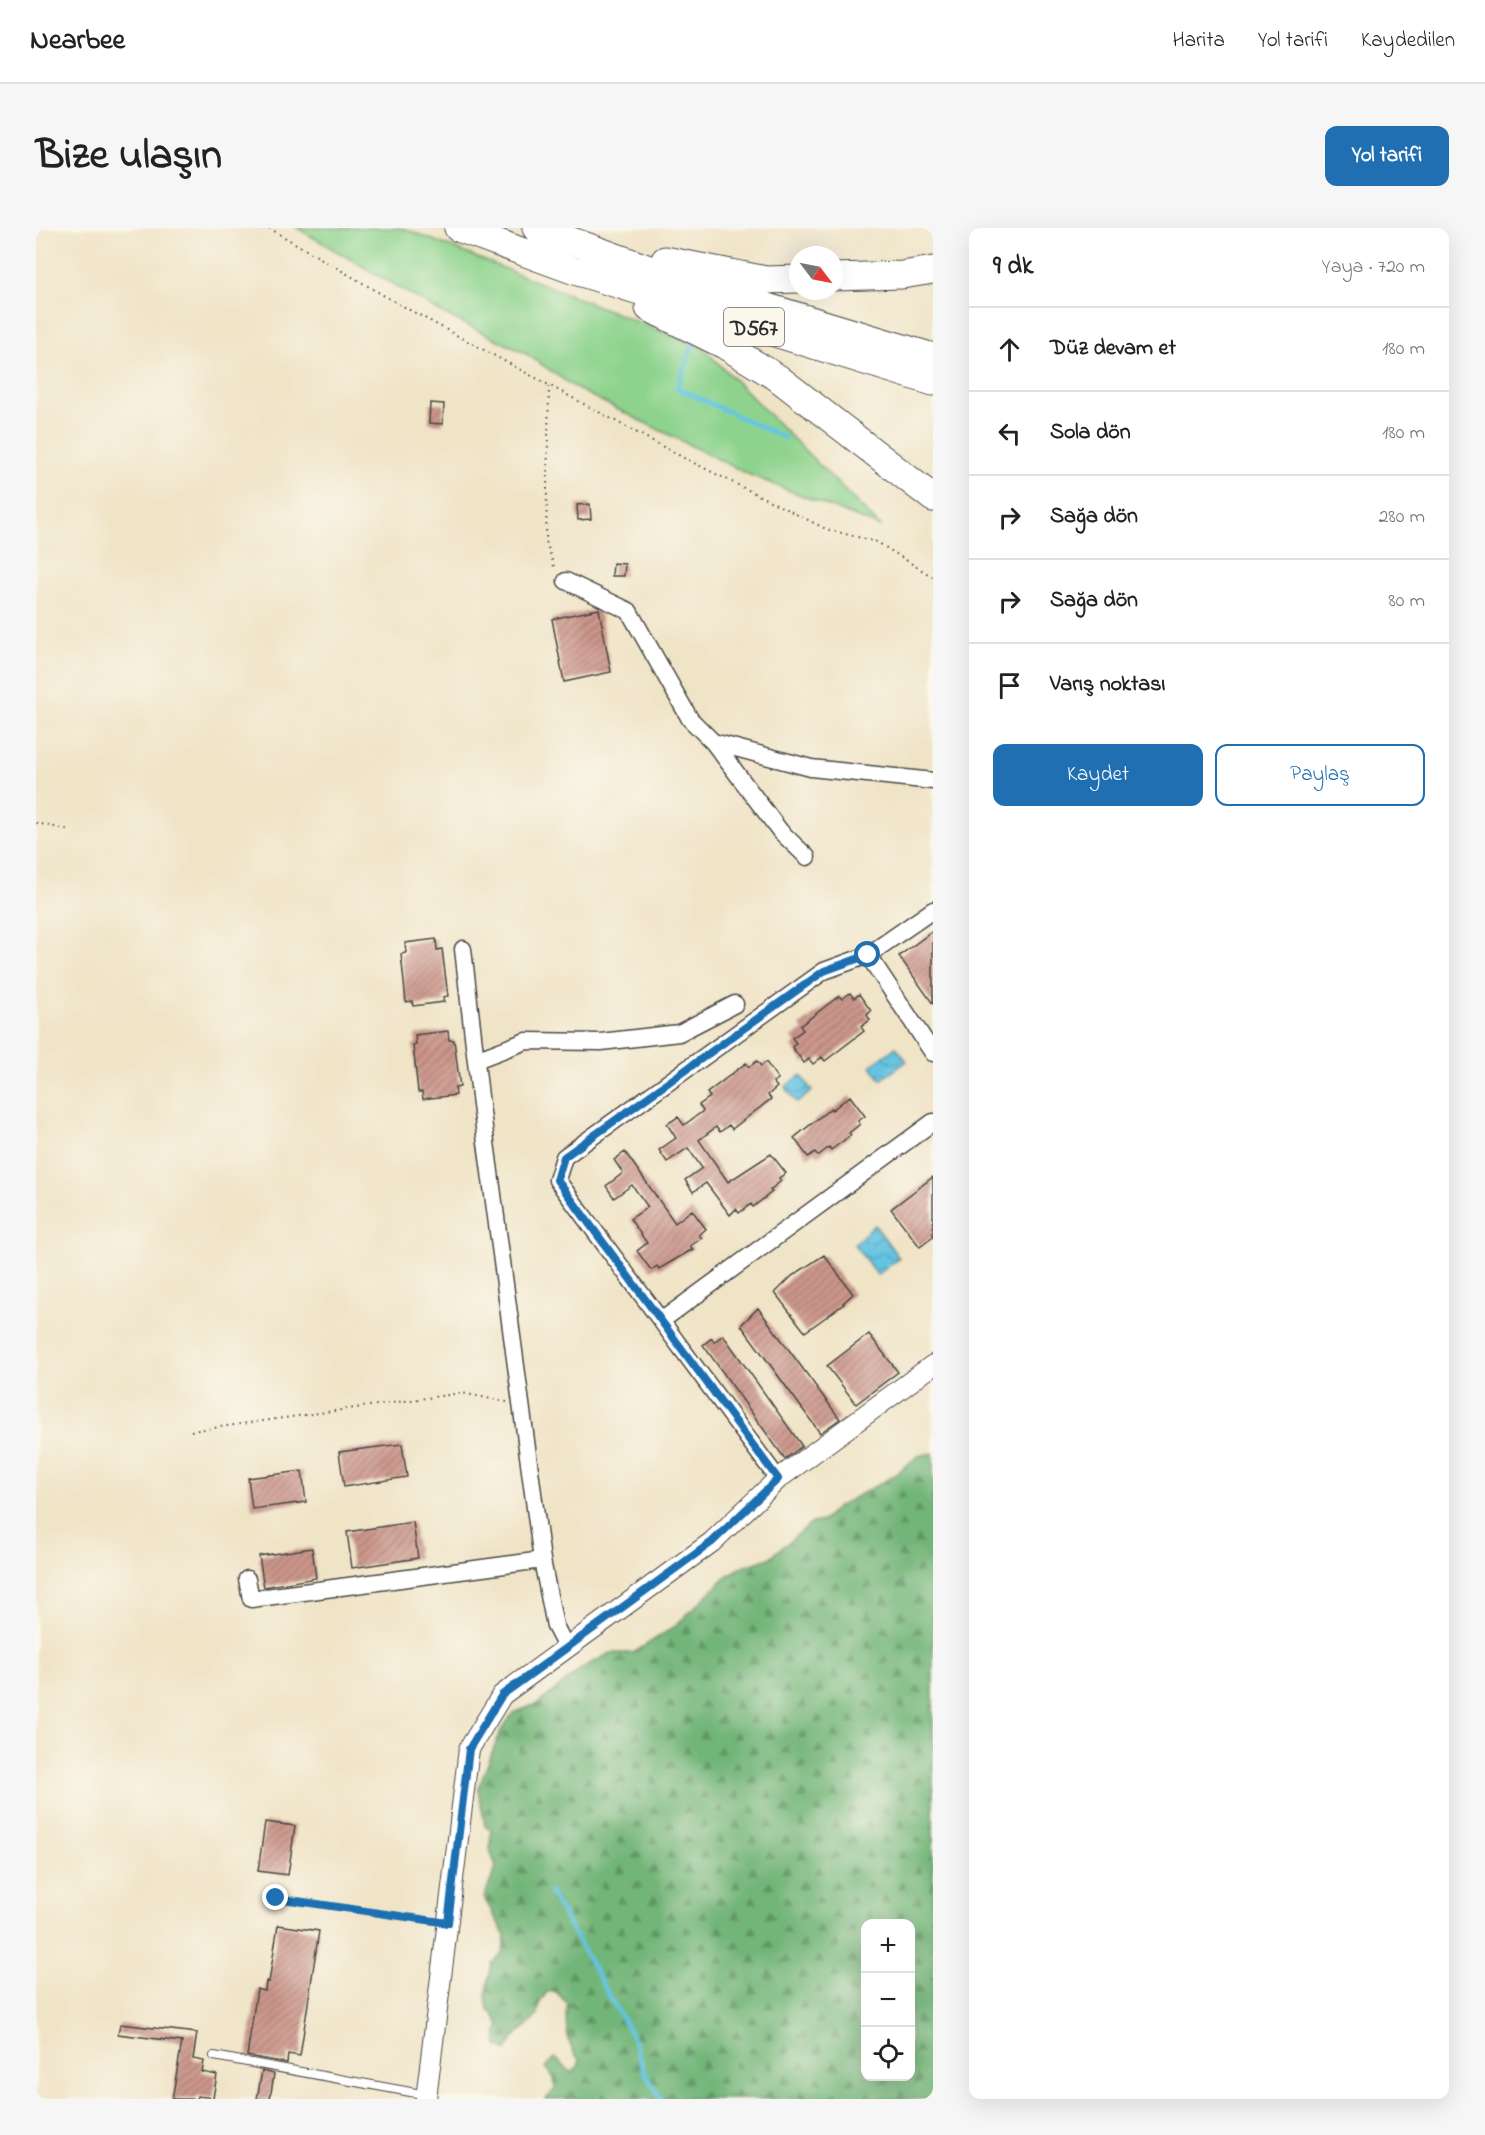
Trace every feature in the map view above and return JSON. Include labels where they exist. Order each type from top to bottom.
[{"type":"highway","name":"D567","points":[[458,228],[575,271],[933,382]]},
{"type":"highway","name":"D567","points":[[536,228],[688,283],[933,357]]},
{"type":"highway","points":[[587,245],[766,280],[789,279]]},
{"type":"highway","points":[[843,277],[933,270]]},
{"type":"highway","points":[[575,271],[724,345],[778,378],[933,498]]},
{"type":"street","points":[[566,581],[629,611],[690,719],[713,742],[780,831],[807,857]]},
{"type":"street","points":[[713,742],[811,768],[933,781]]},
{"type":"street","points":[[778,1479],[557,1180],[564,1157],[824,971],[868,955],[933,910]]},
{"type":"street","points":[[464,949],[476,1060],[542,1560],[555,1626],[567,1649]]},
{"type":"street","points":[[868,955],[933,1053]]},
{"type":"street","points":[[476,1060],[526,1041],[602,1042],[679,1033],[735,1004]]},
{"type":"street","points":[[661,1321],[933,1122]]},
{"type":"street","points":[[427,2097],[469,1749],[502,1695],[712,1542],[778,1479],[933,1365]]},
{"type":"street","points":[[247,1579],[251,1599],[542,1560]]},
{"type":"lane","points":[[214,2056],[427,2097]]},
{"type":"path","points":[[269,228],[394,302],[549,386],[826,529],[877,542],[933,577]]},
{"type":"path","points":[[549,386],[546,541],[556,573],[566,581]]},
{"type":"path","points":[[36,824],[69,830]]},
{"type":"path","points":[[191,1431],[462,1393],[521,1405]]},
{"type":"path","points":[[276,1898],[448,1923]]},
{"type":"green space","points":[[297,228],[403,228],[703,348],[881,527],[750,475],[577,389],[525,353],[442,313]]},
{"type":"green space","points":[[933,1453],[933,2099],[546,2099],[555,2089],[554,2078],[546,2067],[555,2058],[572,2073],[579,2065],[579,2059],[571,2048],[567,2033],[567,2003],[555,1991],[547,1992],[540,2002],[538,2015],[514,2038],[507,2051],[498,2046],[496,2034],[500,2026],[493,2013],[488,2011],[486,1995],[492,1963],[503,1952],[505,1935],[484,1898],[496,1867],[490,1850],[491,1830],[485,1826],[478,1789],[501,1730],[513,1713],[539,1703],[582,1668],[611,1653],[633,1653],[674,1627],[727,1576],[740,1568],[769,1558],[812,1523],[823,1521],[837,1507],[892,1477],[918,1456]]},
{"type":"water","points":[[896,1047],[907,1061],[881,1080],[871,1066]]},
{"type":"water","points":[[801,1075],[812,1091],[797,1103],[785,1087]]},
{"type":"water","points":[[875,1225],[899,1258],[877,1275],[854,1244]]},
{"type":"building","points":[[430,403],[444,404],[443,424],[429,423]]},
{"type":"building","points":[[590,504],[591,519],[578,520],[577,505]]},
{"type":"building","points":[[613,563],[625,564],[624,576],[612,576]]},
{"type":"building","points":[[599,609],[611,672],[564,682],[552,619]]},
{"type":"building","points":[[933,931],[933,1004],[899,956]]},
{"type":"building","points":[[436,939],[437,950],[442,949],[448,996],[443,997],[444,1002],[413,1006],[412,1001],[406,1002],[401,954],[406,953],[405,943]]},
{"type":"building","points":[[850,993],[854,998],[859,994],[871,1011],[867,1015],[870,1020],[861,1027],[864,1031],[825,1061],[822,1057],[813,1064],[809,1059],[804,1063],[792,1047],[796,1043],[792,1038],[803,1030],[800,1026],[827,1005],[839,996],[842,999]]},
{"type":"building","points":[[448,1031],[449,1040],[454,1040],[460,1087],[455,1088],[456,1095],[423,1099],[422,1092],[418,1092],[413,1045],[416,1044],[415,1035]]},
{"type":"building","points":[[757,1061],[761,1066],[766,1062],[778,1079],[773,1082],[777,1087],[768,1095],[771,1099],[732,1129],[729,1125],[720,1132],[716,1127],[699,1140],[728,1182],[771,1154],[786,1173],[779,1178],[781,1181],[770,1190],[772,1192],[753,1207],[751,1204],[739,1213],[736,1209],[730,1215],[706,1183],[693,1192],[685,1180],[702,1168],[688,1148],[667,1162],[659,1150],[676,1138],[667,1124],[678,1117],[684,1125],[703,1111],[699,1105],[710,1097],[707,1093],[746,1063],[749,1067]]},
{"type":"building","points":[[850,1096],[865,1116],[858,1121],[860,1124],[849,1133],[851,1135],[831,1150],[829,1147],[818,1156],[815,1152],[808,1157],[794,1138],[831,1108],[832,1110]]},
{"type":"building","points":[[625,1152],[675,1223],[692,1210],[706,1229],[699,1235],[702,1238],[690,1246],[693,1249],[659,1269],[657,1266],[651,1270],[637,1251],[647,1243],[630,1219],[648,1207],[632,1185],[614,1198],[606,1186],[623,1173],[614,1160]]},
{"type":"building","points":[[933,1177],[933,1237],[920,1247],[891,1209]]},
{"type":"building","points":[[824,1255],[853,1294],[844,1304],[805,1332],[775,1293],[792,1276]]},
{"type":"building","points":[[758,1308],[840,1419],[820,1433],[741,1325]]},
{"type":"building","points":[[869,1334],[898,1372],[856,1404],[827,1366]]},
{"type":"building","points":[[723,1335],[802,1446],[785,1459],[703,1345],[712,1338],[714,1342]]},
{"type":"building","points":[[402,1444],[407,1477],[344,1487],[339,1452]]},
{"type":"building","points":[[302,1471],[306,1502],[252,1509],[248,1478]]},
{"type":"building","points":[[413,1522],[418,1558],[352,1568],[347,1532]]},
{"type":"building","points":[[312,1548],[316,1578],[264,1587],[259,1556]]},
{"type":"building","points":[[265,1822],[295,1826],[288,1875],[258,1871]]},
{"type":"building","points":[[278,1925],[319,1931],[300,2056],[288,2054],[287,2063],[247,2056],[257,1989],[265,1991],[266,1981],[269,1982]]},
{"type":"building","points":[[120,2024],[197,2033],[193,2059],[204,2061],[202,2072],[217,2075],[213,2098],[198,2096],[197,2099],[172,2099],[182,2042],[118,2034]]},
{"type":"building","points":[[262,2071],[274,2074],[270,2099],[257,2099]]},
{"type":"waterway","points":[[694,341],[677,388],[785,438]]},
{"type":"waterway","points":[[550,1892],[632,2036],[645,2073],[661,2099]]},
{"type":"route","points":[[276,1898],[448,1923],[469,1749],[502,1695],[712,1542],[778,1479],[557,1180],[564,1157],[824,971],[868,955]]}]
